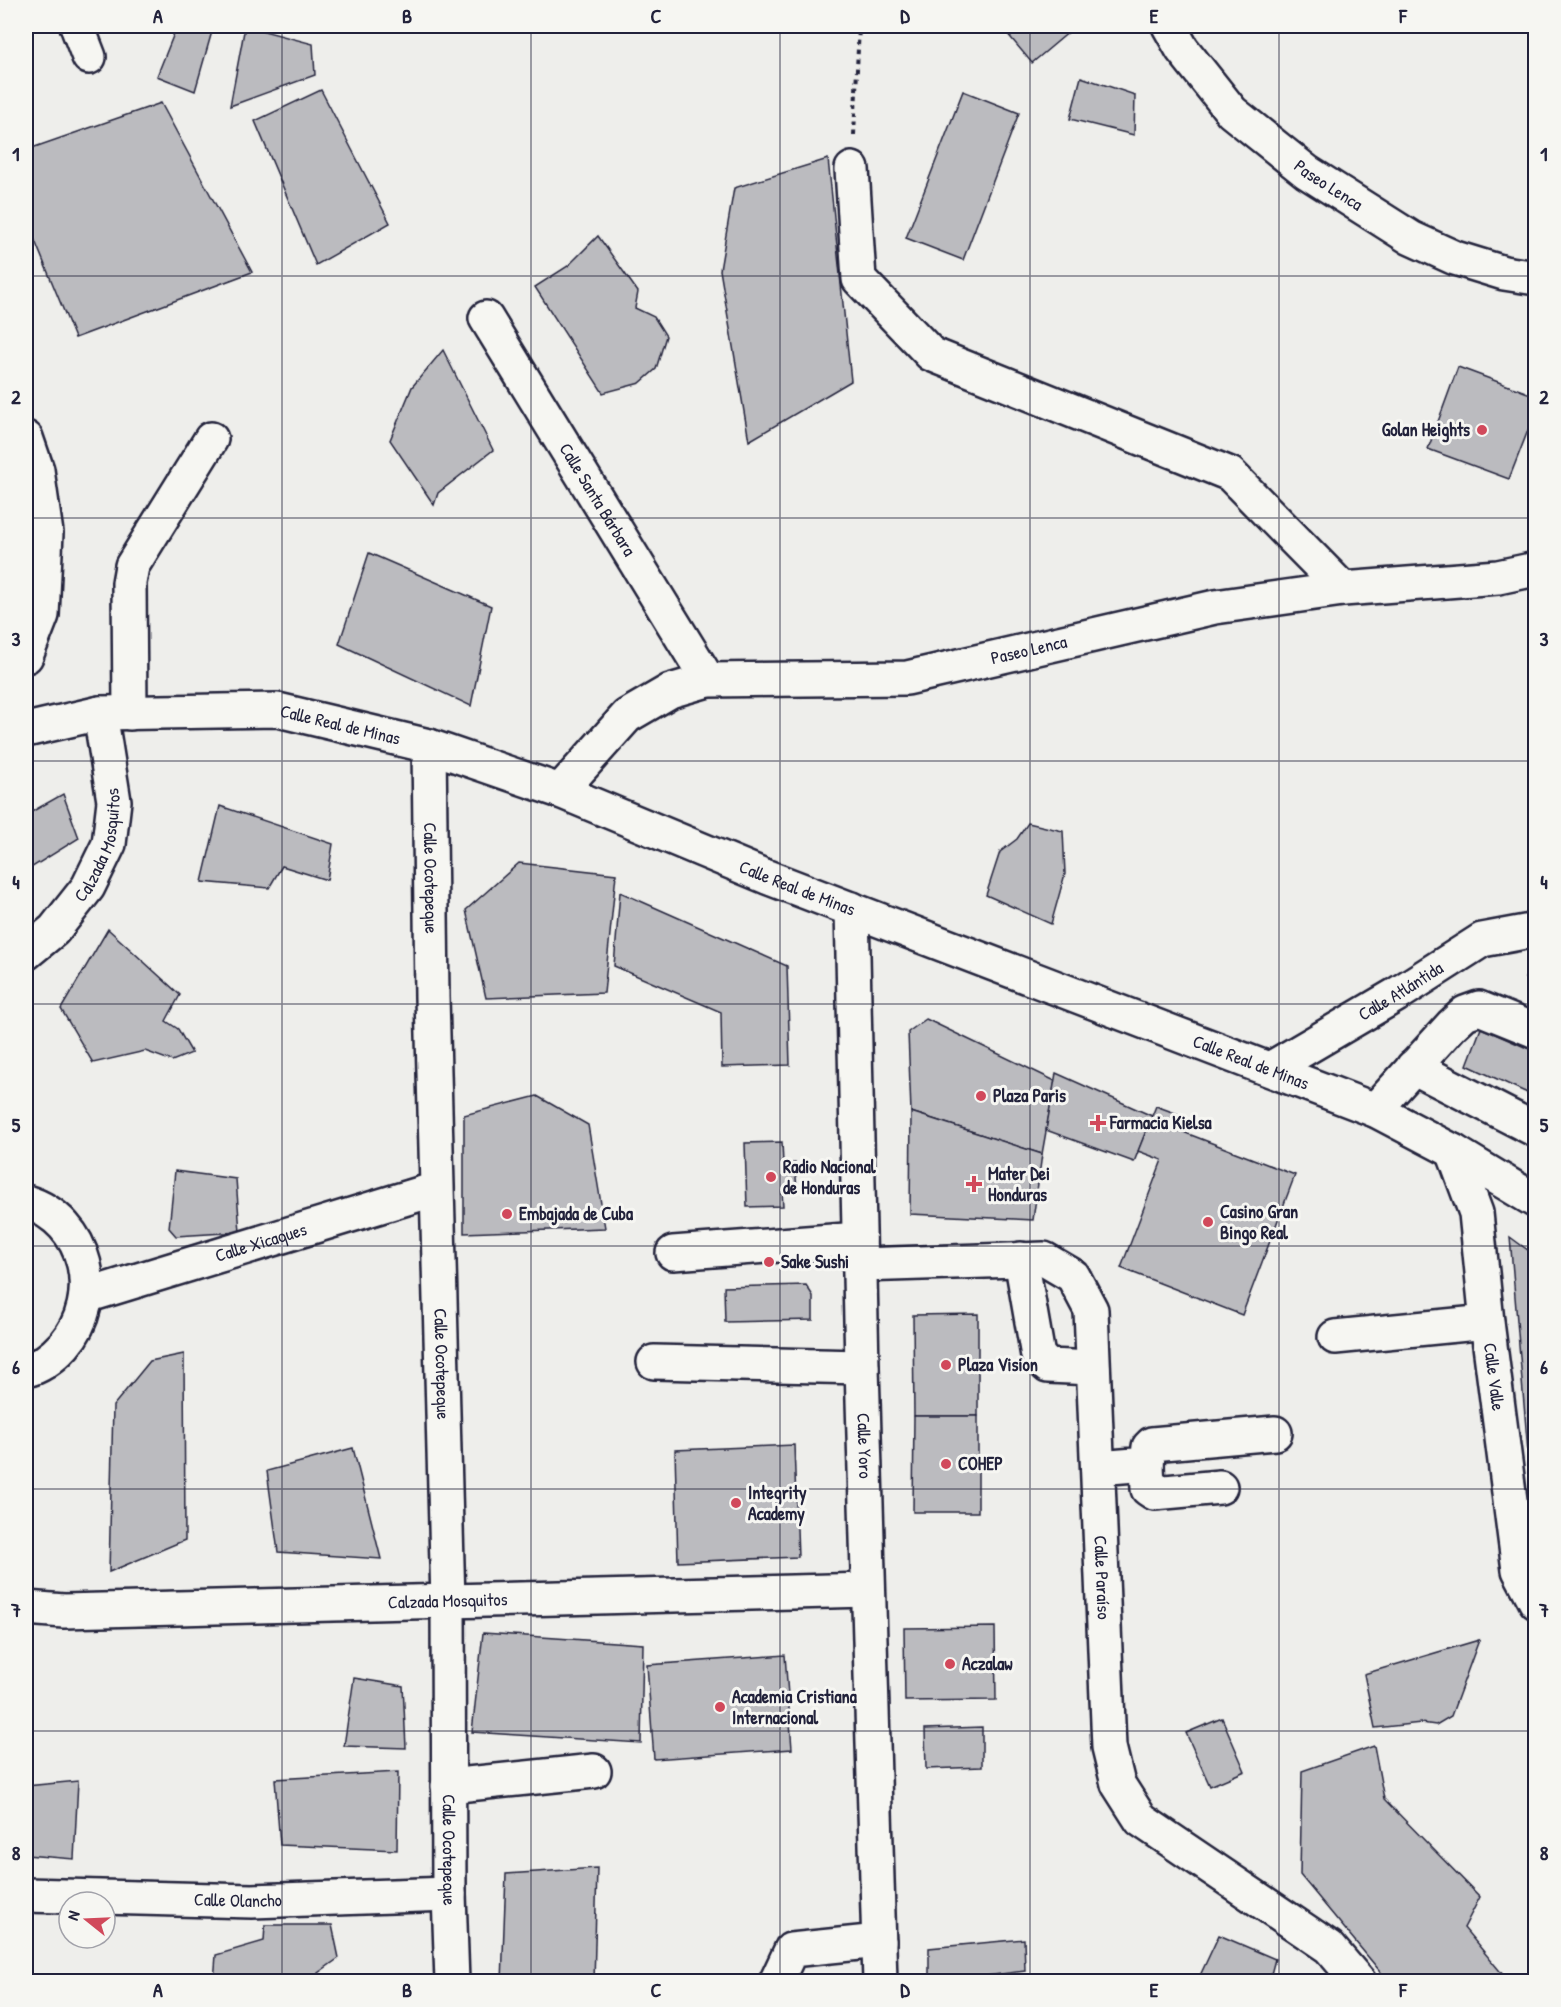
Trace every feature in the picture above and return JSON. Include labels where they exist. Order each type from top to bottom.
[{"type":"street","points":[[78,26],[89,57]]},
{"type":"street","name":"Paseo Lenca","points":[[1169,26],[1182,49],[1232,112],[1307,172],[1411,238],[1455,258],[1504,273],[1536,278]]},
{"type":"street","points":[[852,168],[859,279],[932,354],[1230,474],[1343,589]]},
{"type":"street","name":"Calle Santa Bárbara","points":[[486,318],[708,681]]},
{"type":"street","points":[[26,438],[37,470],[46,533],[42,615],[26,656]]},
{"type":"street","name":"Calzada Mosquitos","points":[[26,952],[54,930],[88,887],[109,844],[114,801],[115,713],[132,566],[211,439]]},
{"type":"street","name":"Paseo Lenca","points":[[560,791],[627,716],[670,691],[708,681],[907,678],[1215,607],[1343,589],[1498,577],[1536,569]]},
{"type":"street","name":"Calle Real de Minas","points":[[26,730],[115,713],[278,711],[429,746],[560,791],[767,877],[1375,1110],[1453,1151],[1536,1201]]},
{"type":"street","name":"Calle Ocotepeque","points":[[429,746],[436,1189],[448,1602],[449,1894],[452,1982]]},
{"type":"street","name":"Calle Yoro","points":[[852,909],[862,1367],[880,1982]]},
{"type":"street","name":"Calle Atlántida","points":[[1270,1069],[1396,995],[1482,940],[1536,930]]},
{"type":"street","points":[[1375,1110],[1465,1013],[1479,1008],[1536,1031]]},
{"type":"street","points":[[1413,1067],[1536,1130]]},
{"type":"street","name":"Calle Valle","points":[[1453,1151],[1476,1213],[1487,1322],[1519,1569],[1536,1602]]},
{"type":"street","name":"Calle Xicaques","points":[[86,1296],[436,1189]]},
{"type":"street","points":[[26,1202],[38,1206],[62,1224],[79,1248],[87,1276],[85,1306],[74,1333],[55,1355],[26,1370]]},
{"type":"street","name":"Calle Paraíso","points":[[673,1253],[859,1252],[1044,1258],[1073,1276],[1091,1310],[1109,1748],[1118,1784],[1141,1820],[1329,1947],[1359,1982]]},
{"type":"street","points":[[1021,1259],[1038,1356],[1048,1366],[1094,1368]]},
{"type":"street","points":[[1335,1337],[1487,1322]]},
{"type":"street","points":[[654,1362],[862,1367]]},
{"type":"street","points":[[1220,1487],[1154,1493],[1148,1489],[1149,1447],[1152,1444],[1275,1433]]},
{"type":"street","points":[[1098,1468],[1147,1464]]},
{"type":"street","name":"Calzada Mosquitos","points":[[26,1608],[76,1611],[868,1590]]},
{"type":"street","points":[[448,1786],[594,1771]]},
{"type":"street","name":"Calle Olancho","points":[[26,1895],[252,1901],[449,1894]]},
{"type":"street","points":[[776,1982],[791,1950],[879,1941]]},
{"type":"street","points":[[1329,1947],[1330,1982]]},
{"type":"path","points":[[852,168],[859,26]]},
{"type":"building","points":[[177,26],[213,28],[195,91],[157,76]]},
{"type":"building","points":[[245,26],[313,44],[315,75],[230,106]]},
{"type":"building","points":[[1001,26],[1076,26],[1032,63]]},
{"type":"building","points":[[1081,77],[1135,95],[1134,135],[1070,119]]},
{"type":"building","points":[[321,90],[390,223],[316,265],[255,121]]},
{"type":"building","points":[[963,91],[1019,113],[963,260],[906,238]]},
{"type":"building","points":[[161,103],[252,272],[75,338],[26,219],[26,150]]},
{"type":"building","points":[[828,159],[851,381],[749,441],[720,270],[734,188]]},
{"type":"building","points":[[598,236],[638,292],[635,308],[654,317],[666,336],[656,369],[640,383],[603,393],[535,287],[568,266]]},
{"type":"building","points":[[443,350],[493,450],[438,493],[434,505],[390,440],[412,387]]},
{"type":"building","name":"Golan Heights","points":[[1458,367],[1536,396],[1536,410],[1509,479],[1428,449]]},
{"type":"building","points":[[369,553],[491,606],[471,706],[339,644]]},
{"type":"building","points":[[63,794],[79,838],[26,871],[26,815]]},
{"type":"building","points":[[220,806],[333,844],[327,880],[282,866],[269,888],[202,882]]},
{"type":"building","points":[[1028,823],[1063,831],[1065,874],[1051,924],[986,895],[1000,852],[1017,839]]},
{"type":"building","points":[[519,863],[616,874],[604,993],[486,998],[466,910]]},
{"type":"building","points":[[620,892],[787,966],[790,1065],[722,1067],[721,1012],[614,966]]},
{"type":"building","points":[[108,929],[180,995],[166,1021],[178,1029],[192,1053],[172,1061],[145,1051],[93,1063],[61,1009]]},
{"type":"building","points":[[1536,965],[1536,983],[1525,978]]},
{"type":"building","name":"Plaza Paris","points":[[926,1019],[1055,1081],[1042,1154],[911,1112],[908,1032]]},
{"type":"building","points":[[1481,1028],[1536,1052],[1536,1097],[1467,1065]]},
{"type":"building","name":"Farmacia Kielsa","points":[[1056,1073],[1152,1116],[1134,1162],[1046,1130]]},
{"type":"building","points":[[537,1096],[588,1125],[605,1228],[464,1233],[464,1115]]},
{"type":"building","name":"Casino Gran Bingo Real","points":[[1156,1106],[1183,1116],[1178,1130],[1295,1175],[1242,1315],[1121,1268],[1162,1160],[1138,1151]]},
{"type":"building","name":"Mater Dei Honduras","points":[[911,1112],[1042,1154],[1033,1220],[910,1214]]},
{"type":"building","name":"Radio Nacional de Honduras","points":[[782,1142],[783,1164],[795,1163],[797,1191],[782,1191],[783,1206],[747,1207],[745,1143]]},
{"type":"building","points":[[175,1171],[236,1179],[240,1232],[176,1236],[169,1228]]},
{"type":"building","points":[[1510,1237],[1536,1256],[1536,1488],[1531,1488]]},
{"type":"building","points":[[806,1285],[813,1296],[813,1320],[725,1322],[724,1287]]},
{"type":"building","name":"Plaza Vision","points":[[978,1314],[978,1416],[914,1416],[913,1315]]},
{"type":"building","points":[[184,1354],[185,1540],[109,1572],[113,1406],[150,1361]]},
{"type":"building","name":"COHEP","points":[[914,1416],[978,1416],[978,1512],[913,1512]]},
{"type":"building","name":"Integrity Academy","points":[[794,1445],[798,1557],[678,1562],[675,1450]]},
{"type":"building","points":[[353,1448],[381,1559],[278,1552],[267,1471]]},
{"type":"building","name":"Aczalaw","points":[[995,1627],[996,1700],[905,1701],[904,1628]]},
{"type":"building","points":[[483,1633],[643,1644],[641,1743],[472,1732]]},
{"type":"building","points":[[1479,1640],[1451,1716],[1436,1725],[1421,1723],[1375,1728],[1364,1674]]},
{"type":"building","name":"Academia Cristiana Internacional","points":[[785,1655],[792,1749],[654,1759],[647,1665]]},
{"type":"building","points":[[354,1678],[403,1686],[406,1748],[344,1746]]},
{"type":"building","points":[[1222,1718],[1245,1771],[1210,1786],[1186,1733]]},
{"type":"building","points":[[982,1727],[982,1767],[926,1769],[925,1729]]},
{"type":"building","points":[[1374,1746],[1384,1799],[1480,1897],[1464,1928],[1509,1982],[1389,1982],[1300,1875],[1302,1771]]},
{"type":"building","points":[[398,1772],[397,1850],[280,1845],[275,1779]]},
{"type":"building","points":[[78,1781],[74,1859],[26,1855],[26,1786]]},
{"type":"building","points":[[597,1868],[594,1982],[502,1982],[506,1874]]},
{"type":"building","points":[[265,1925],[332,1925],[339,1958],[318,1973],[317,1982],[214,1982],[216,1955],[264,1941]]},
{"type":"building","points":[[1219,1935],[1275,1959],[1269,1982],[1197,1982]]},
{"type":"building","points":[[1024,1939],[1025,1971],[977,1977],[961,1982],[929,1982],[929,1948]]},
{"type":"place","name":"Golan Heights","points":[[1482,430]]},
{"type":"place","name":"Plaza Paris","points":[[981,1096]]},
{"type":"place","name":"Farmacia Kielsa","points":[[1098,1123]]},
{"type":"place","name":"Radio Nacional de Honduras","points":[[771,1177]]},
{"type":"place","name":"Mater Dei Honduras","points":[[974,1184]]},
{"type":"place","name":"Embajada de Cuba","points":[[507,1214]]},
{"type":"place","name":"Casino Gran Bingo Real","points":[[1208,1222]]},
{"type":"place","name":"Sake Sushi","points":[[769,1262]]},
{"type":"place","name":"Plaza Vision","points":[[946,1365]]},
{"type":"place","name":"COHEP","points":[[946,1464]]},
{"type":"place","name":"Integrity Academy","points":[[736,1503]]},
{"type":"place","name":"Aczalaw","points":[[950,1664]]},
{"type":"place","name":"Academia Cristiana Internacional","points":[[720,1707]]}]
